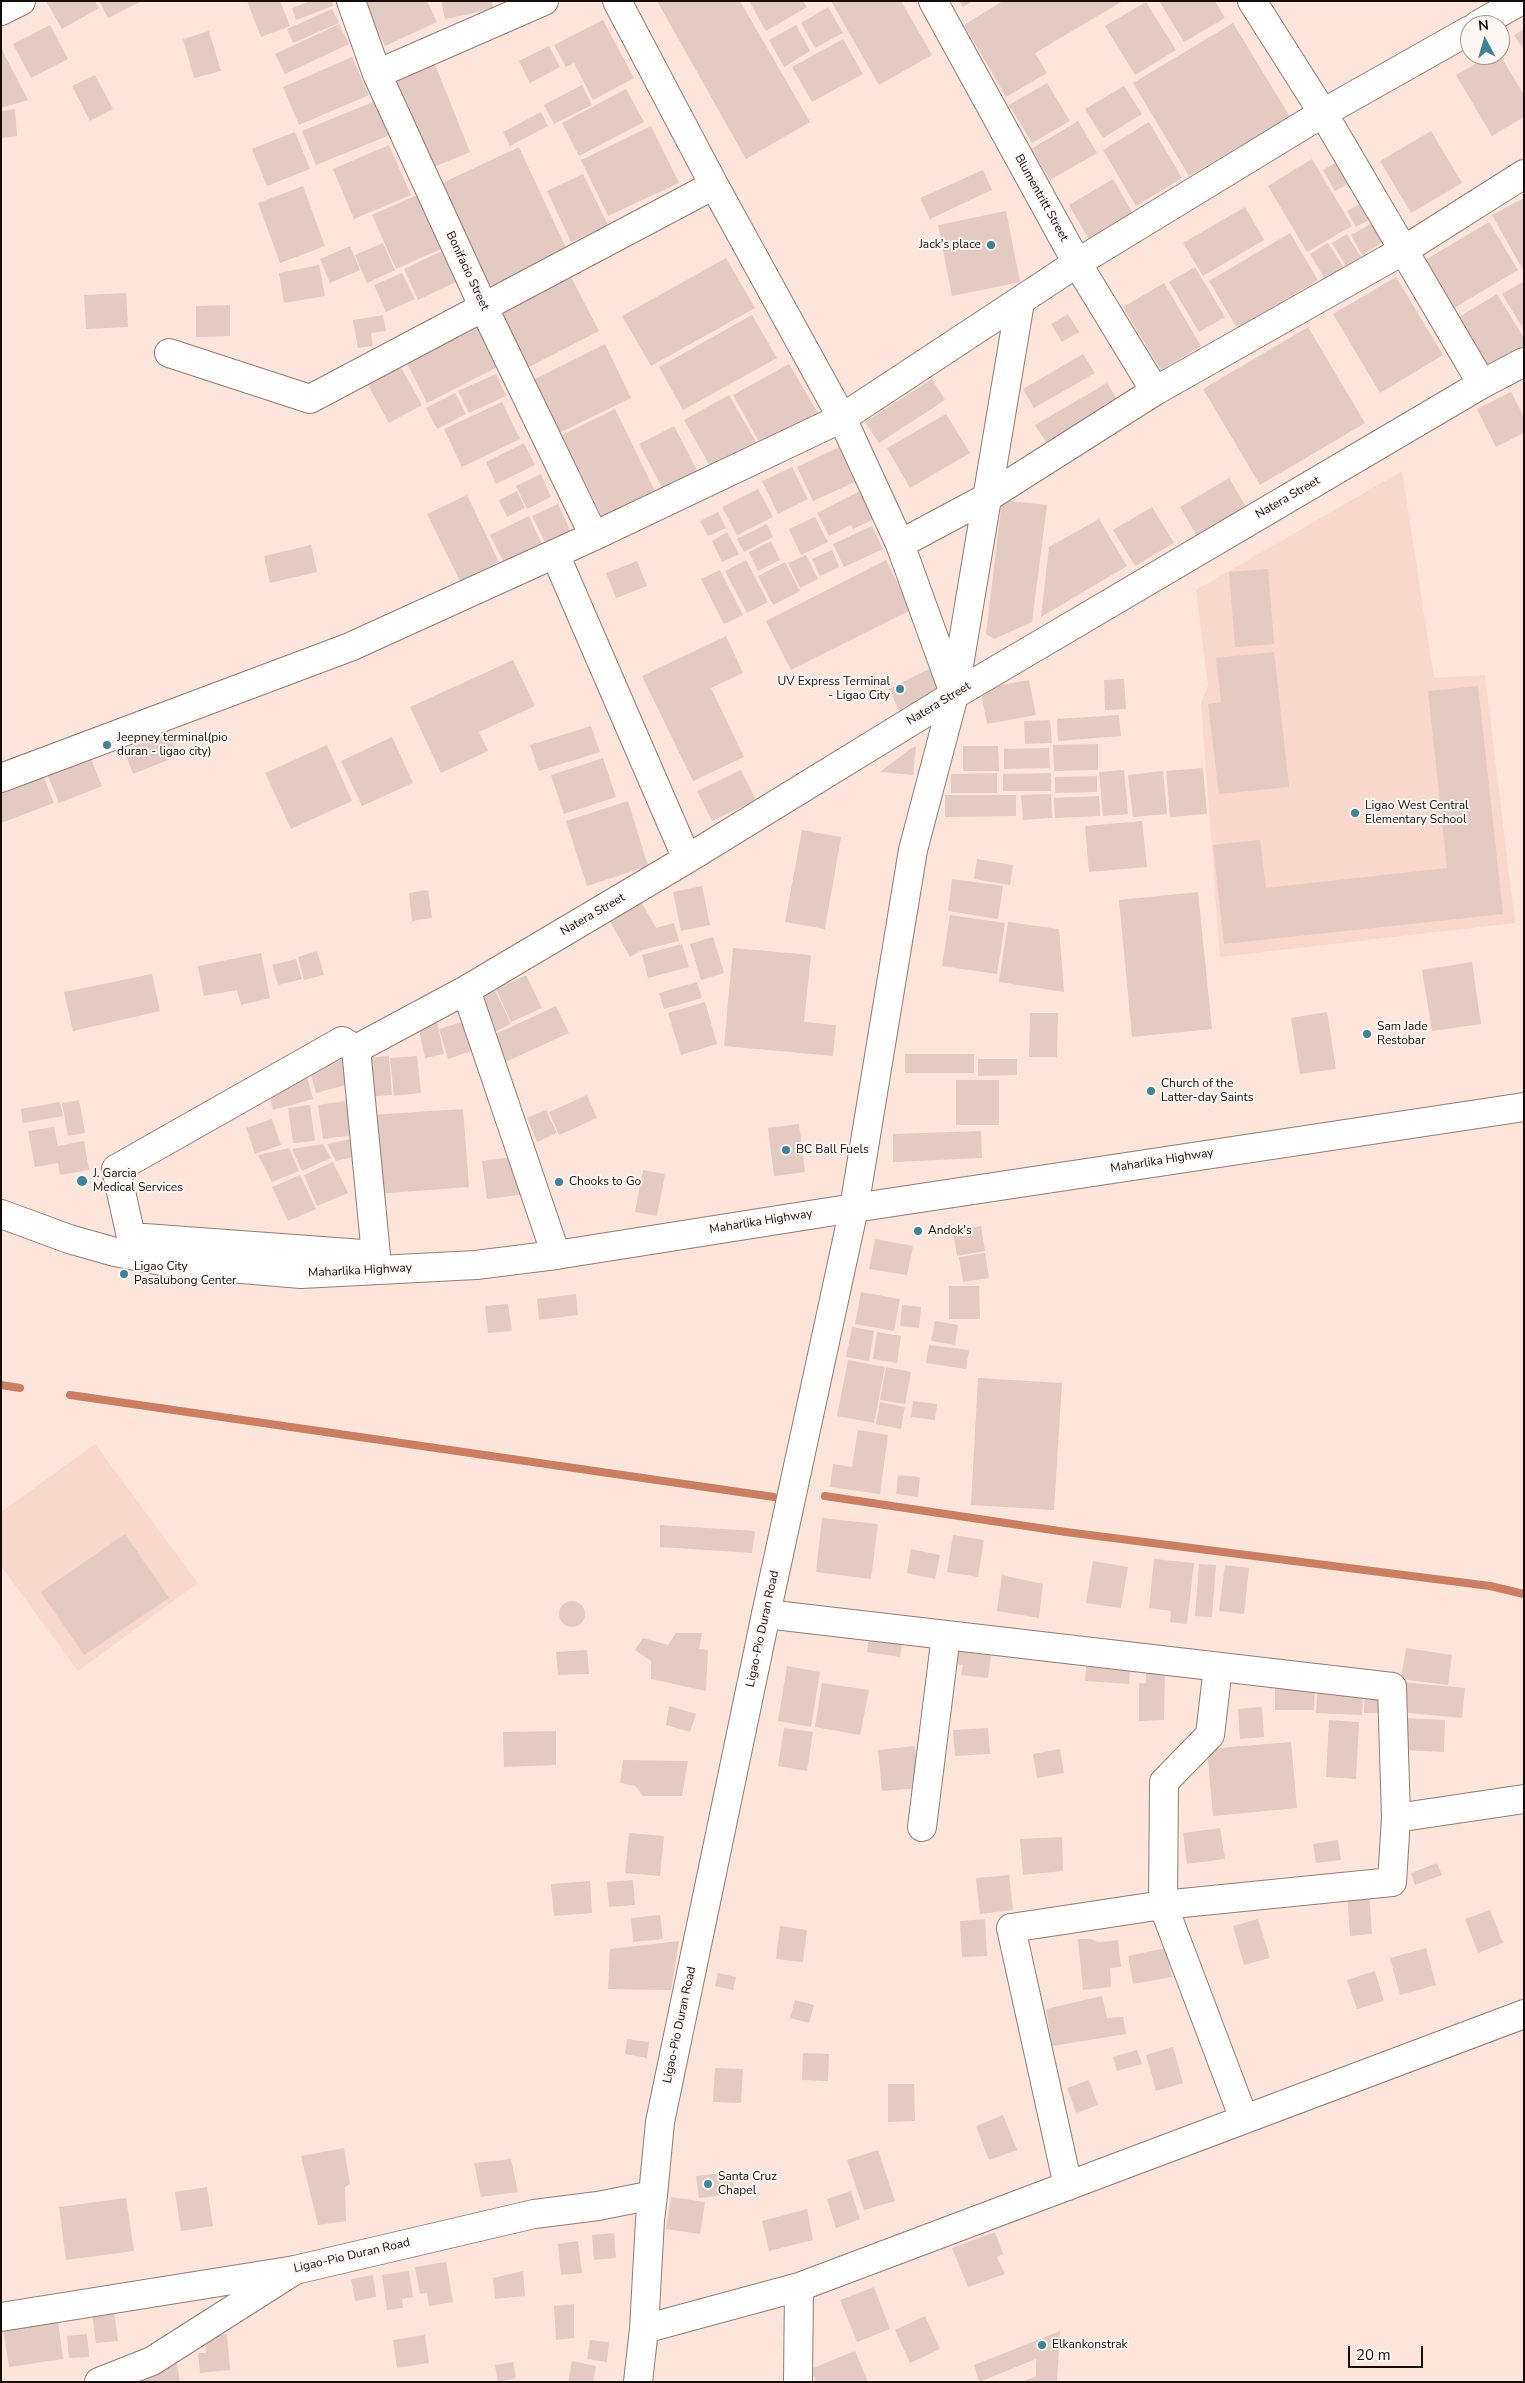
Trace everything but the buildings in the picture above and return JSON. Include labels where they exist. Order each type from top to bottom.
[{"type":"main road","points":[[1,11],[20,1]]},
{"type":"main road","name":"Bonifacio Street","points":[[351,1],[377,74],[483,306],[594,536]]},
{"type":"main road","points":[[377,74],[544,1]]},
{"type":"main road","points":[[617,1],[714,185],[842,418],[900,544],[954,695]]},
{"type":"main road","name":"Blumentritt Street","points":[[933,1],[1077,263],[1155,391]]},
{"type":"main road","points":[[1252,1],[1322,113],[1482,384]]},
{"type":"main road","points":[[1496,15],[1520,1]]},
{"type":"main road","points":[[1,778],[350,647],[594,536],[842,418],[1077,263],[1322,113],[1460,36]]},
{"type":"main road","points":[[900,544],[988,497],[1155,391],[1404,250],[1524,174]]},
{"type":"main road","points":[[169,354],[310,399],[714,185]]},
{"type":"main road","name":"Ligao-Pio Duran Road","points":[[1,2318],[295,2270],[534,2214],[598,2206],[653,2195],[660,2122],[766,1614],[854,1208],[914,850],[954,695],[1020,302]]},
{"type":"main road","name":"Natera Street","points":[[356,1049],[466,990],[687,860],[954,695],[1482,384],[1524,362]]},
{"type":"main road","points":[[555,554],[687,860]]},
{"type":"main road","points":[[466,990],[556,1255]]},
{"type":"main road","points":[[342,1041],[356,1049],[376,1255],[131,1237],[116,1169],[342,1041]]},
{"type":"main road","name":"Maharlika Highway","points":[[1,1214],[69,1239],[115,1252],[172,1263],[301,1274],[476,1265],[556,1255],[1524,1107]]},
{"type":"main road","points":[[766,1614],[1392,1687],[1396,1818],[1392,1882],[1163,1905],[1010,1928],[1068,2186]]},
{"type":"main road","points":[[922,1827],[946,1635]]},
{"type":"main road","points":[[1218,1667],[1210,1735],[1164,1782],[1163,1905],[1244,2119]]},
{"type":"main road","points":[[1396,1818],[1524,1799]]},
{"type":"main road","points":[[644,2329],[799,2287],[1524,2014]]},
{"type":"main road","points":[[638,2382],[644,2329],[653,2195]]},
{"type":"main road","points":[[99,2382],[152,2361],[295,2270]]},
{"type":"main road","points":[[798,2382],[799,2287]]},
{"type":"shaded area","name":"Ligao West Central Elementary School","points":[[1402,471],[1434,678],[1485,675],[1515,923],[1220,957],[1201,703],[1208,686],[1196,590]]},
{"type":"shaded area","points":[[95,1444],[198,1583],[78,1671],[1,1566],[1,1512]]},
{"type":"waterway","points":[[1,1385],[20,1388]]},
{"type":"waterway","points":[[70,1395],[774,1497]]},
{"type":"waterway","points":[[825,1496],[1066,1532],[1490,1586],[1524,1594]]},
{"type":"place","name":"Jack's place","points":[[991,245]]},
{"type":"place","name":"UV Express Terminal - Ligao City","points":[[900,689]]},
{"type":"place","name":"Jeepney terminal(pio duran - ligao city)","points":[[107,745]]},
{"type":"place","name":"Ligao West Central Elementary School","points":[[1355,813]]},
{"type":"place","name":"Sam Jade Restobar","points":[[1367,1034]]},
{"type":"place","name":"Church of the Latter-day Saints","points":[[1151,1091]]},
{"type":"place","name":"BC Ball Fuels","points":[[786,1150]]},
{"type":"place","name":"J. Garcia Medical Services","points":[[82,1181]]},
{"type":"place","name":"Chooks to Go","points":[[559,1182]]},
{"type":"place","name":"Andok's","points":[[918,1231]]},
{"type":"place","name":"Ligao City Pasalubong Center","points":[[124,1274]]},
{"type":"place","name":"Santa Cruz Chapel","points":[[708,2184]]},
{"type":"place","name":"Elkankonstrak","points":[[1042,2345]]}]
